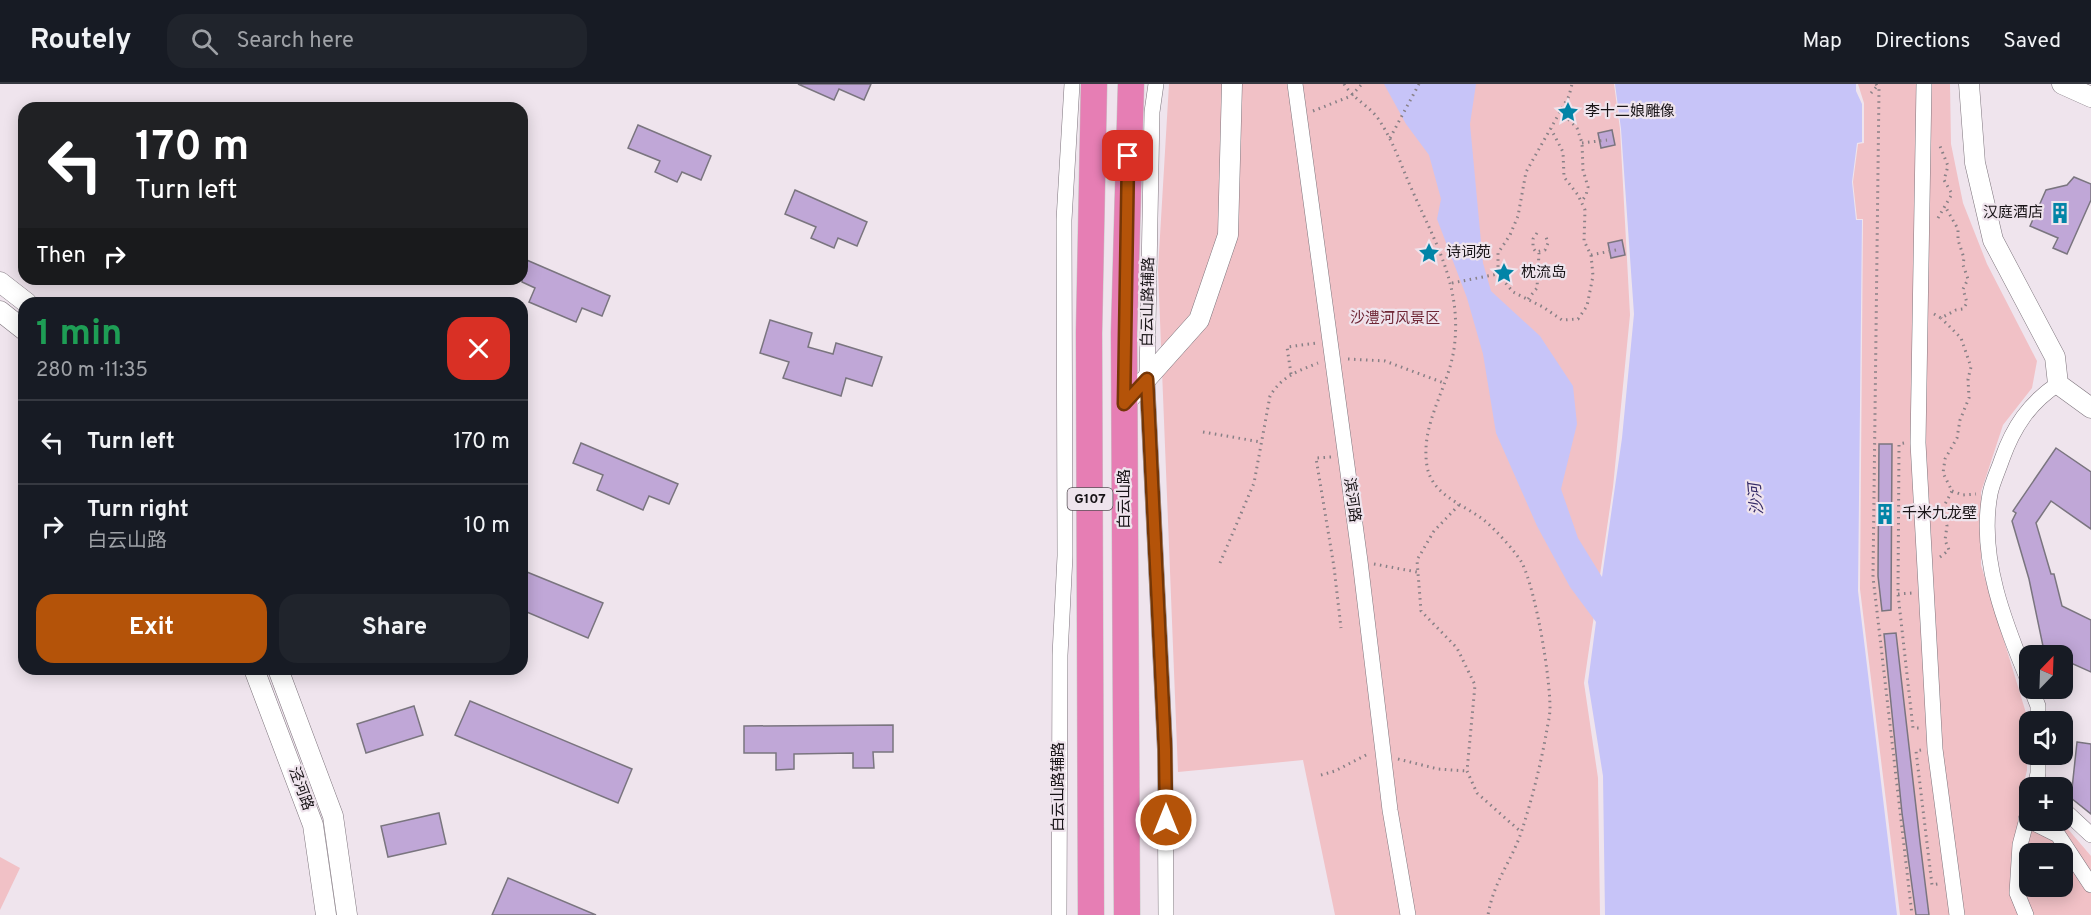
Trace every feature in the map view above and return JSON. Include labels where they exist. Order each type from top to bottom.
[{"type":"highway","name":"G107","points":[[1091,915],[1089,333],[1094,84]]},
{"type":"highway","name":"白云山路","points":[[1127,915],[1124,404],[1131,84]]},
{"type":"street","name":"白云山路辅路","points":[[1059,915],[1060,655],[1065,556],[1064,220],[1072,84]]},
{"type":"street","name":"白云山路辅路","points":[[1156,84],[1152,112],[1147,379],[1165,749],[1166,915]]},
{"type":"street","points":[[1124,404],[1199,320],[1228,234],[1232,84]]},
{"type":"street","name":"滨河路","points":[[1295,84],[1390,810],[1408,915]]},
{"type":"street","points":[[1924,84],[1918,443],[1935,749],[1957,915]]},
{"type":"street","points":[[1969,84],[1975,163],[1993,240],[2055,357],[2058,384],[2091,408]]},
{"type":"street","points":[[2062,84],[2091,97]]},
{"type":"street","points":[[0,282],[19,297]]},
{"type":"street","points":[[0,311],[18,325]]},
{"type":"street","points":[[2019,660],[1992,577],[1988,540],[1990,494],[2012,433],[2042,395],[2058,384]]},
{"type":"street","name":"泾河路","points":[[256,675],[313,825],[326,915]]},
{"type":"street","name":"泾河路","points":[[280,675],[333,816],[347,915]]},
{"type":"street","points":[[2073,818],[2091,835]]},
{"type":"street","points":[[2024,831],[2020,845],[2018,892],[2026,915]]},
{"type":"street","points":[[2053,831],[2058,835],[2091,885]]},
{"type":"path","points":[[1344,84],[1351,96],[1378,117],[1390,138],[1439,248],[1452,283],[1456,316],[1454,351],[1431,421],[1426,444],[1427,467],[1435,486],[1459,505],[1485,521],[1522,562],[1544,650],[1551,709],[1542,754],[1521,832],[1496,883],[1488,915]]},
{"type":"path","points":[[1300,116],[1351,96],[1362,84]]},
{"type":"path","points":[[1390,138],[1419,84]]},
{"type":"path","points":[[1551,129],[1563,152],[1564,177],[1585,210],[1584,242],[1591,255],[1593,276],[1587,306],[1578,319],[1562,320],[1513,292],[1498,274],[1498,254],[1518,216],[1526,172],[1569,96],[1572,84]]},
{"type":"path","points":[[1871,93],[1877,85]]},
{"type":"path","points":[[1877,85],[1873,577],[1912,915]]},
{"type":"path","points":[[1560,111],[1577,128],[1582,143],[1587,195],[1581,202]]},
{"type":"path","points":[[1582,143],[1607,140]]},
{"type":"path","points":[[1941,318],[1963,309],[1967,303],[1963,289],[1968,279],[1963,265],[1964,258],[1958,240],[1958,229],[1946,208]]},
{"type":"path","points":[[1537,233],[1533,239],[1533,248],[1539,253]]},
{"type":"path","points":[[1539,253],[1545,250],[1548,243],[1546,237]]},
{"type":"path","points":[[1591,255],[1616,250]]},
{"type":"path","points":[[1528,299],[1537,288],[1539,253]]},
{"type":"path","points":[[1452,283],[1498,274]]},
{"type":"path","points":[[1920,308],[1941,318],[1961,338],[1971,367],[1968,379],[1969,398],[1960,420],[1957,438],[1945,459],[1943,473],[1952,491],[1964,495],[1990,494]]},
{"type":"path","points":[[1291,374],[1287,347],[1330,342]]},
{"type":"path","points":[[1220,564],[1254,483],[1270,396],[1278,384],[1291,374],[1332,358],[1385,361],[1443,383]]},
{"type":"path","points":[[1203,432],[1261,442]]},
{"type":"path","points":[[1899,444],[1898,594],[1913,729]]},
{"type":"path","points":[[1341,628],[1334,567],[1316,458],[1345,455]]},
{"type":"path","points":[[1925,575],[1929,566],[1949,550],[1945,540],[1947,526],[1943,508],[1952,491]]},
{"type":"path","points":[[1459,505],[1434,531],[1417,560],[1421,611],[1457,648],[1475,685],[1467,771],[1477,793],[1521,832]]},
{"type":"path","points":[[1916,751],[1932,885]]},
{"type":"green space","name":"沙澧河风景区","points":[[1169,84],[1614,84],[1620,129],[1630,315],[1613,487],[1584,683],[1598,778],[1600,915],[1335,915],[1303,760],[1178,772],[1158,270]]},
{"type":"green space","points":[[1858,84],[1950,84],[1951,144],[1963,203],[1987,264],[2037,361],[2032,388],[2003,425],[1981,492],[1981,565],[2019,690],[2019,699],[2022,699],[2025,711],[2019,711],[2019,765],[2027,765],[2027,770],[2025,777],[2019,777],[2019,831],[2070,831],[2091,856],[2091,915],[1900,915],[1860,589],[1863,219],[1857,219],[1853,182],[1858,144],[1864,143],[1864,103]]},
{"type":"green space","points":[[0,857],[20,868],[0,910]]},
{"type":"water","name":"沙河","points":[[1384,84],[1476,84],[1470,124],[1483,263],[1491,291],[1540,336],[1573,386],[1577,424],[1561,489],[1578,538],[1602,577],[1622,438],[1634,314],[1621,129],[1615,84],[1856,84],[1856,91],[1862,104],[1862,142],[1857,143],[1852,182],[1856,220],[1862,220],[1858,591],[1897,915],[1605,915],[1603,776],[1588,682],[1596,622],[1570,587],[1537,526],[1496,433],[1483,354],[1467,298],[1437,219],[1441,199],[1429,155],[1406,124]]},
{"type":"building","points":[[798,84],[871,84],[864,100],[839,89],[834,100]]},
{"type":"building","points":[[638,125],[711,156],[701,180],[682,172],[677,182],[655,172],[660,161],[628,148]]},
{"type":"building","points":[[1612,130],[1615,145],[1601,148],[1598,133]]},
{"type":"building","name":"汉庭酒店","points":[[2074,177],[2091,184],[2091,200],[2067,254],[2053,248],[2058,238],[2030,226],[2046,190],[2067,185]]},
{"type":"building","points":[[795,190],[867,222],[857,246],[838,238],[834,248],[811,238],[816,227],[785,214]]},
{"type":"building","points":[[1622,240],[1625,255],[1611,258],[1608,243]]},
{"type":"building","points":[[528,261],[610,296],[602,316],[582,308],[576,322],[529,302],[535,288],[528,285]]},
{"type":"building","points":[[770,320],[812,333],[808,347],[833,354],[836,343],[882,357],[872,386],[846,378],[841,396],[783,378],[789,362],[760,353]]},
{"type":"building","points":[[581,443],[678,484],[669,504],[649,496],[643,510],[597,490],[603,475],[573,463]]},
{"type":"building","points":[[1879,444],[1892,444],[1891,610],[1882,611],[1878,576]]},
{"type":"building","points":[[2056,448],[2091,472],[2091,529],[2051,501],[2036,523],[2051,574],[2054,574],[2062,606],[2091,620],[2091,672],[2073,664],[2073,645],[2043,645],[2029,579],[2012,521],[2016,513],[2013,511]]},
{"type":"building","points":[[528,572],[603,603],[588,638],[528,613]]},
{"type":"building","points":[[1896,633],[1929,915],[1916,915],[1902,813],[1884,634]]},
{"type":"building","points":[[470,701],[632,769],[618,803],[455,735]]},
{"type":"building","points":[[414,706],[423,735],[366,753],[357,724]]},
{"type":"building","points":[[893,725],[893,752],[873,752],[874,768],[853,768],[853,753],[794,754],[794,769],[776,770],[776,753],[744,753],[744,726]]},
{"type":"building","points":[[2077,742],[2091,744],[2091,814],[2073,800]]},
{"type":"building","points":[[439,813],[446,844],[388,857],[381,826]]},
{"type":"building","points":[[508,878],[596,915],[492,915]]},
{"type":"place","name":"李十二娘雕像","points":[[1568,112]]},
{"type":"place","name":"汉庭酒店","points":[[2060,213]]},
{"type":"place","name":"诗词苑","points":[[1429,253]]},
{"type":"place","name":"枕流岛","points":[[1504,273]]},
{"type":"place","name":"千米九龙壁","points":[[1885,514]]},
{"type":"route","points":[[1128,156],[1124,404],[1147,379],[1165,749],[1166,820]]}]
